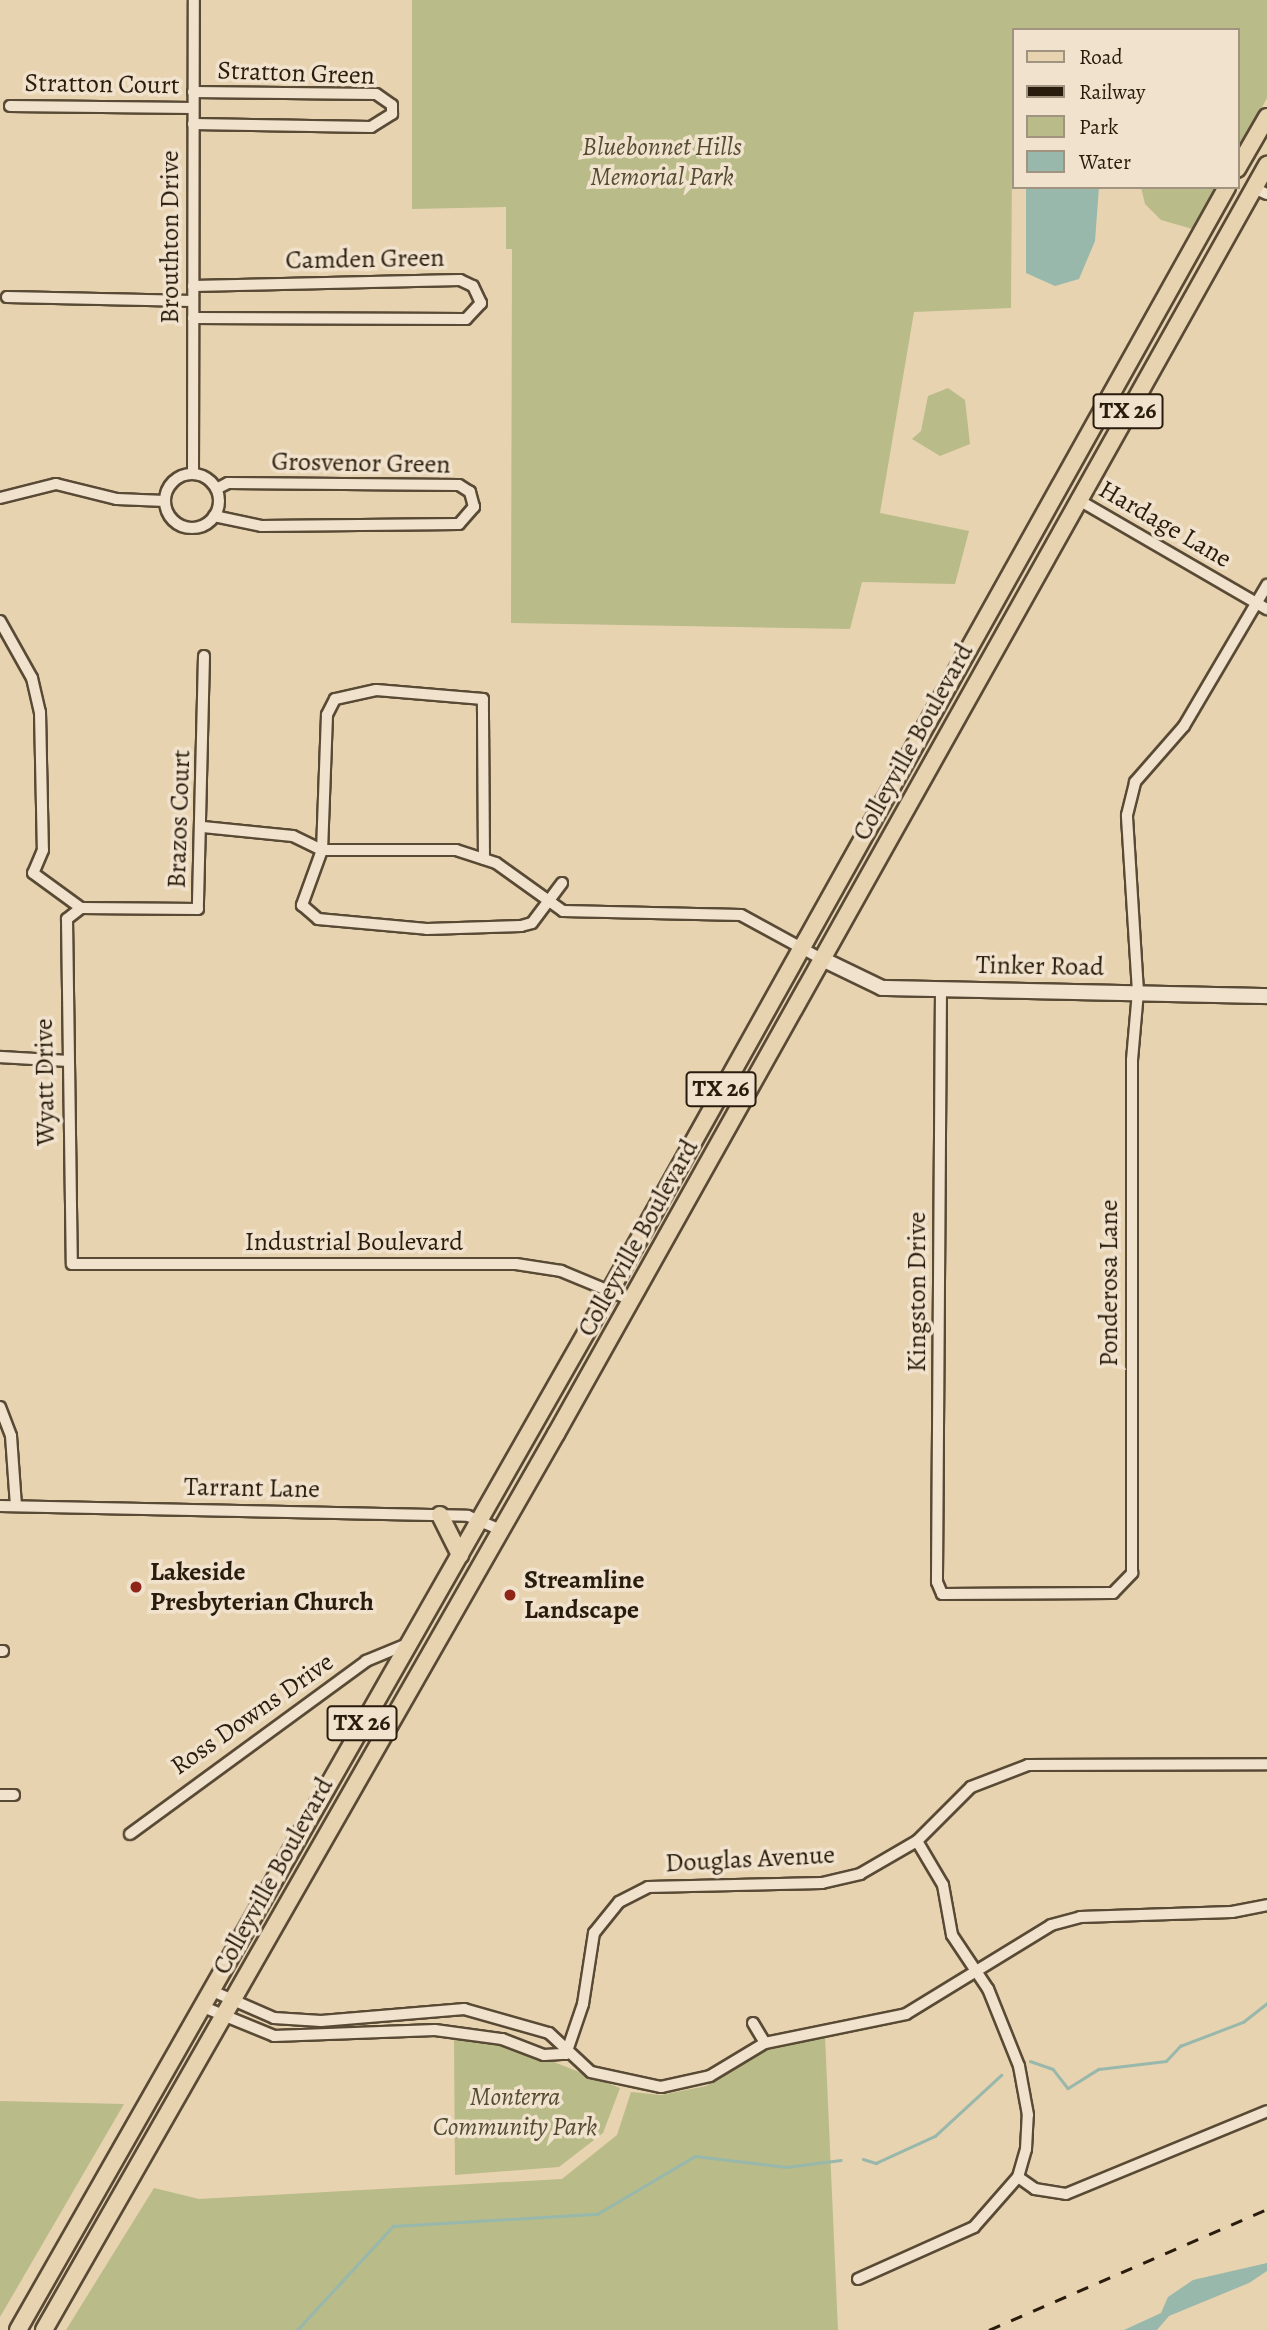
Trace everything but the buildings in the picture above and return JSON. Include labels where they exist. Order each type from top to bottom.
[{"type":"main road","points":[[1239,166],[1267,117]]},
{"type":"main road","name":"Colleyville Boulevard","points":[[46,2326],[631,1300],[1077,499],[1263,189],[1267,165]]},
{"type":"main road","points":[[1239,179],[1263,189]]},
{"type":"main road","name":"Colleyville Boulevard","points":[[18,2330],[610,1291],[800,945],[1226,189]]},
{"type":"main road","points":[[944,689],[967,697]]},
{"type":"main road","name":"Tinker Road","points":[[820,958],[882,988],[1267,996]]},
{"type":"main road","points":[[440,1515],[460,1555]]},
{"type":"main road","points":[[29,2311],[46,2326]]},
{"type":"street","name":"Brouthton Drive","points":[[193,474],[194,0]]},
{"type":"street","name":"Stratton Green","points":[[193,92],[376,94],[392,104],[392,114],[371,127],[193,124]]},
{"type":"street","name":"Stratton Court","points":[[10,106],[193,108]]},
{"type":"street","name":"Camden Green","points":[[193,286],[460,280],[473,286],[481,303],[466,319],[193,318]]},
{"type":"street","points":[[7,297],[193,301]]},
{"type":"street","points":[[193,474],[216,489],[214,516],[185,528],[169,516],[165,501],[175,480],[193,474]]},
{"type":"street","name":"Grosvenor Green","points":[[214,516],[261,526],[459,524],[474,508],[470,492],[459,485],[228,483],[216,489]]},
{"type":"street","points":[[0,498],[56,484],[117,499],[165,501]]},
{"type":"street","name":"Hardage Lane","points":[[1077,499],[1262,606]]},
{"type":"street","name":"Ponderosa Lane","points":[[1132,1573],[1132,1060],[1138,992],[1125,850],[1133,790],[1184,726],[1262,606],[1267,586]]},
{"type":"street","points":[[0,621],[32,678],[40,712],[43,850],[33,873],[81,908]]},
{"type":"street","name":"Brazos Court","points":[[81,908],[198,909],[203,827],[204,656]]},
{"type":"street","points":[[484,859],[488,718],[484,699],[471,694],[376,690],[335,699],[327,715],[322,850],[302,905],[318,919],[427,929],[521,926],[532,923],[547,899],[562,883]]},
{"type":"street","points":[[203,827],[293,836],[322,850],[456,850],[484,859],[563,911],[741,915],[820,958]]},
{"type":"street","name":"Wyatt Drive","points":[[72,1264],[65,932],[71,913],[81,908]]},
{"type":"street","name":"Kingston Drive","points":[[941,989],[937,1582],[942,1594],[1113,1594],[1132,1573]]},
{"type":"street","points":[[0,1057],[68,1061]]},
{"type":"street","name":"Industrial Boulevard","points":[[72,1264],[516,1264],[561,1271],[631,1300]]},
{"type":"street","points":[[0,1407],[11,1436],[16,1506]]},
{"type":"street","name":"Tarrant Lane","points":[[0,1506],[440,1515],[480,1521],[501,1530]]},
{"type":"street","name":"Ross Downs Drive","points":[[130,1834],[366,1661],[407,1644]]},
{"type":"street","name":"Douglas Avenue","points":[[566,2054],[583,2004],[594,1933],[626,1898],[670,1884],[841,1880],[916,1841],[971,1787],[1028,1765],[1267,1764]]},
{"type":"street","points":[[0,1795],[14,1795]]},
{"type":"street","points":[[858,2279],[974,2227],[1018,2177],[1028,2115],[1021,2073],[1000,2015],[952,1935],[943,1885],[916,1841]]},
{"type":"street","points":[[210,1990],[274,2018],[360,2017],[464,2010],[549,2033],[566,2054],[590,2072],[661,2087],[710,2076],[765,2043],[906,2014],[1026,1936],[1080,1917],[1232,1912],[1267,1905]]},
{"type":"street","points":[[201,2006],[222,2017],[274,2036],[464,2032],[544,2055],[566,2054]]},
{"type":"street","points":[[360,2017],[362,2034]]},
{"type":"street","points":[[753,2023],[765,2043]]},
{"type":"street","points":[[1018,2177],[1035,2189],[1066,2194],[1138,2167],[1267,2111]]},
{"type":"green space","name":"Bluebonnet Hills Memorial Park","points":[[412,0],[1267,0],[1267,98],[1239,149],[1239,28],[1012,28],[1011,308],[914,312],[880,513],[969,531],[955,584],[862,582],[850,629],[511,623],[512,249],[506,249],[506,207],[412,209]]},
{"type":"green space","points":[[1141,189],[1218,189],[1196,230],[1161,220],[1145,204]]},
{"type":"green space","points":[[948,388],[965,400],[970,444],[940,456],[912,439],[921,431],[928,396]]},
{"type":"green space","name":"Monterra Community Park","points":[[454,2036],[503,2042],[620,2088],[603,2133],[559,2167],[455,2175]]},
{"type":"green space","points":[[825,2036],[838,2330],[66,2330],[154,2188],[199,2199],[562,2179],[617,2135],[631,2092],[661,2095],[706,2086],[764,2051]]},
{"type":"green space","points":[[0,2101],[124,2104],[0,2317]]},
{"type":"water","points":[[1026,189],[1099,189],[1095,241],[1079,279],[1055,286],[1026,273]]},
{"type":"water","points":[[1267,2263],[1267,2271],[1249,2283],[1169,2316],[1157,2330],[1124,2330],[1161,2313],[1168,2297],[1193,2280]]},
{"type":"waterway","points":[[1030,2061],[1053,2069],[1068,2088],[1099,2069],[1166,2061],[1180,2046],[1243,2022],[1267,2003]]},
{"type":"waterway","points":[[863,2159],[876,2163],[935,2136],[1001,2075]]},
{"type":"waterway","points":[[297,2330],[393,2226],[597,2214],[695,2156],[786,2167],[841,2160]]},
{"type":"railway","points":[[989,2330],[1267,2209]]},
{"type":"place","name":"Lakeside Presbyterian Church","points":[[136,1587]]},
{"type":"place","name":"Streamline Landscape","points":[[510,1595]]}]
